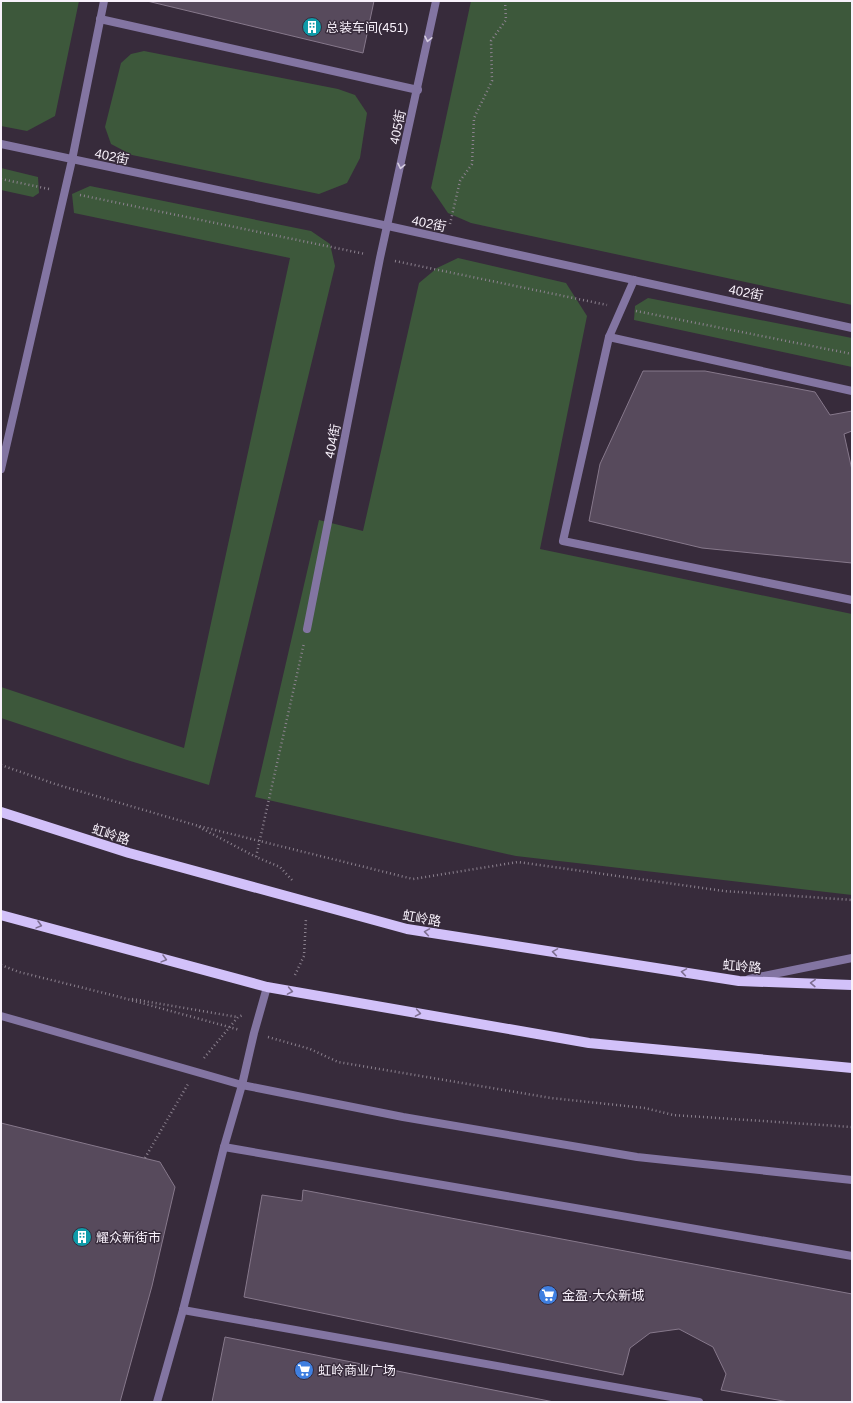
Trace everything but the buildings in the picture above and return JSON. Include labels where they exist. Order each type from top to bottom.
[{"type":"main road","name":"虹岭路","points":[[1,812],[129,853],[407,929],[739,981],[852,985]]},
{"type":"main road","points":[[1,915],[267,987],[589,1043],[852,1068]]},
{"type":"street","points":[[1,469],[72,160],[104,1]]},
{"type":"street","name":"405街","points":[[380,258],[418,90],[436,1]]},
{"type":"street","points":[[100,20],[418,90]]},
{"type":"street","name":"402街","points":[[1,144],[388,226],[852,328]]},
{"type":"street","name":"404街","points":[[307,629],[380,258]]},
{"type":"street","points":[[634,280],[609,337],[563,541],[852,600]]},
{"type":"street","points":[[609,337],[852,390]]},
{"type":"street","points":[[739,981],[852,958]]},
{"type":"street","points":[[157,1402],[267,987]]},
{"type":"street","points":[[1,1016],[242,1085],[403,1117],[637,1157],[852,1180]]},
{"type":"street","points":[[224,1146],[852,1256]]},
{"type":"street","points":[[182,1310],[699,1402]]},
{"type":"path","points":[[446,239],[460,180],[472,164],[474,118],[492,81],[491,41],[506,20],[505,1]]},
{"type":"path","points":[[1,178],[380,258],[852,354]]},
{"type":"path","points":[[256,857],[307,629]]},
{"type":"path","points":[[1,765],[55,784],[195,825],[413,879],[518,862],[724,891],[852,900]]},
{"type":"path","points":[[195,825],[256,857],[280,867],[297,885]]},
{"type":"path","points":[[294,976],[304,956],[307,920],[305,913]]},
{"type":"path","points":[[1,965],[19,972],[116,996],[310,1049],[338,1062],[551,1098],[645,1108],[674,1115],[852,1127]]},
{"type":"path","points":[[116,996],[238,1017]]},
{"type":"path","points":[[203,1059],[238,1017],[245,1014]]},
{"type":"path","points":[[145,1158],[191,1078]]},
{"type":"green space","points":[[1,1],[79,1],[55,116],[27,131],[1,126]]},
{"type":"green space","points":[[471,1],[852,1],[852,305],[471,223],[448,213],[431,188]]},
{"type":"green space","points":[[144,51],[338,89],[355,95],[367,113],[360,158],[347,183],[319,194],[132,155],[111,144],[105,127],[121,63],[131,54]]},
{"type":"green space","points":[[1,168],[38,177],[39,193],[33,197],[1,190]]},
{"type":"green space","points":[[90,186],[311,231],[330,244],[335,266],[209,785],[127,760],[1,718],[1,687],[184,748],[290,258],[74,213],[72,194]]},
{"type":"green space","points":[[458,258],[566,283],[587,316],[540,549],[852,614],[852,895],[516,856],[255,797],[319,520],[363,531],[419,283],[437,268]]},
{"type":"green space","points":[[648,298],[852,338],[852,367],[634,320],[635,306]]},
{"type":"place","name":"总装车间(451)","points":[[312,27]]},
{"type":"place","name":"耀众新街市","points":[[82,1237]]},
{"type":"place","name":"金盈·大众新城","points":[[548,1295]]},
{"type":"place","name":"虹岭商业广场","points":[[304,1370]]}]
